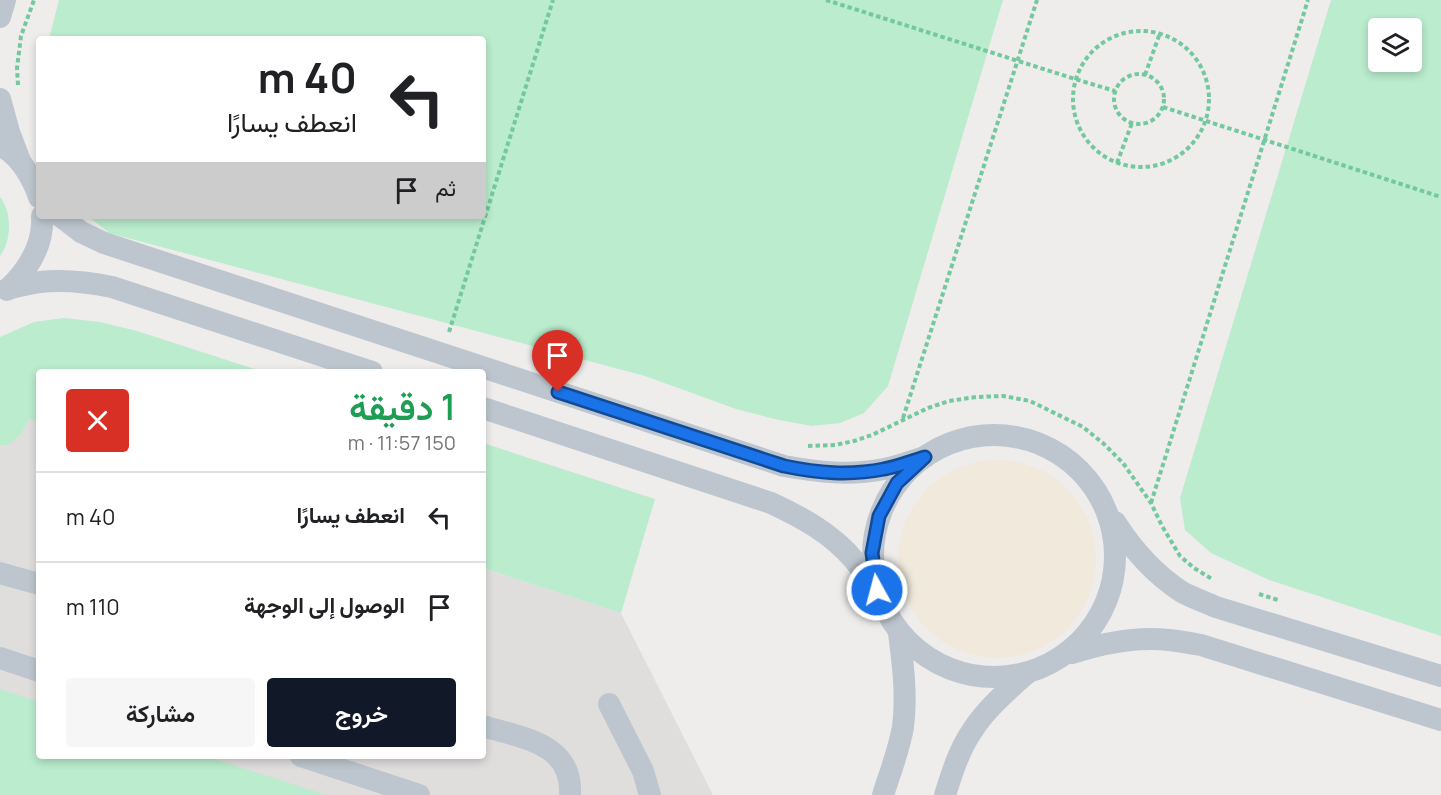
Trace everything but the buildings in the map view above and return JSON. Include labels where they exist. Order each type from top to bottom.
[{"type":"street","points":[[0,17],[5,0]]},
{"type":"street","points":[[9,94],[9,132],[21,162],[36,188]]},
{"type":"street","points":[[0,145],[21,162]]},
{"type":"street","points":[[4,291],[22,275],[33,259],[40,240],[42,219]]},
{"type":"street","points":[[64,219],[81,232],[104,243],[784,466],[818,472],[855,473],[885,469],[925,457],[953,442],[984,435],[1016,436],[1046,446],[1073,463],[1095,487],[1109,515],[1129,545],[1154,572],[1184,592],[1216,608],[1441,676]]},
{"type":"street","points":[[4,291],[37,282],[62,280],[112,287],[363,369]]},
{"type":"street","points":[[486,409],[771,503],[803,518],[828,535],[853,558],[877,590]]},
{"type":"street","points":[[925,457],[897,483],[879,516],[872,553],[877,590],[886,613],[899,633],[925,657],[957,672],[991,678],[1026,674],[1065,656],[1098,645],[1132,639],[1167,639],[1201,645],[1441,720]]},
{"type":"street","points":[[1065,656],[1088,634],[1105,608],[1115,577],[1116,546],[1109,515]]},
{"type":"street","points":[[0,573],[36,583]]},
{"type":"street","points":[[883,795],[903,727],[904,674],[899,633]]},
{"type":"street","points":[[0,658],[36,669]]},
{"type":"street","points":[[945,795],[959,754],[972,730],[989,709],[1026,674]]},
{"type":"street","points":[[609,704],[643,771],[650,795]]},
{"type":"street","points":[[486,727],[540,744],[558,755],[567,769],[571,782],[570,795]]},
{"type":"street","points":[[310,759],[419,795]]},
{"type":"path","points":[[9,94],[17,68],[21,36],[34,0]]},
{"type":"path","points":[[486,214],[553,0]]},
{"type":"path","points":[[826,0],[1115,91]]},
{"type":"path","points":[[903,419],[1037,0]]},
{"type":"path","points":[[1150,503],[1308,0]]},
{"type":"path","points":[[1130,32],[1160,33],[1184,46],[1202,67],[1209,94],[1206,121],[1199,135],[1177,157],[1148,166],[1132,167],[1117,163],[1104,157],[1083,136],[1073,109],[1072,94],[1075,79],[1090,53],[1102,43],[1130,32]]},
{"type":"path","points":[[1145,75],[1160,33]]},
{"type":"path","points":[[1135,75],[1145,75],[1156,80],[1162,90],[1163,107],[1157,117],[1148,123],[1132,123],[1123,119],[1116,111],[1115,91],[1125,79],[1135,75]]},
{"type":"path","points":[[1163,107],[1441,197]]},
{"type":"path","points":[[1117,163],[1132,123]]},
{"type":"path","points":[[449,332],[484,219]]},
{"type":"path","points":[[800,444],[808,446],[854,441],[949,401],[1003,396],[1030,401],[1083,427],[1104,444],[1123,463],[1150,503],[1180,556],[1216,582]]},
{"type":"path","points":[[1259,594],[1280,601]]},
{"type":"shaded area","points":[[29,419],[36,421],[36,759],[486,759],[486,569],[621,613],[713,795],[0,795],[0,445],[9,444],[22,433]]},
{"type":"green space","points":[[59,0],[1003,0],[888,386],[864,413],[840,423],[812,426],[736,409],[645,376],[109,233],[92,219],[486,219],[486,36],[50,36]]},
{"type":"green space","points":[[1331,0],[1441,0],[1441,636],[1269,580],[1211,553],[1185,530],[1180,498]]},
{"type":"green space","points":[[0,197],[7,210],[9,226],[7,242],[0,256]]},
{"type":"green space","points":[[64,318],[100,322],[137,331],[255,369],[36,369],[36,421],[29,419],[22,433],[9,445],[0,445],[0,337],[34,322]]},
{"type":"green space","points":[[486,444],[655,499],[621,613],[486,569]]},
{"type":"green space","points":[[0,689],[36,701],[36,759],[215,759],[326,795],[0,795]]},
{"type":"sand","points":[[987,460],[1007,460],[1035,467],[1060,482],[1074,496],[1089,521],[1096,549],[1096,569],[1089,597],[1074,622],[1060,636],[1026,654],[1007,658],[987,658],[959,651],[934,636],[920,622],[902,588],[898,569],[898,549],[905,521],[920,496],[934,482],[968,464]]},
{"type":"route","points":[[558,392],[784,466],[818,472],[855,473],[885,469],[925,457],[897,483],[879,516],[872,553],[877,590]]}]
